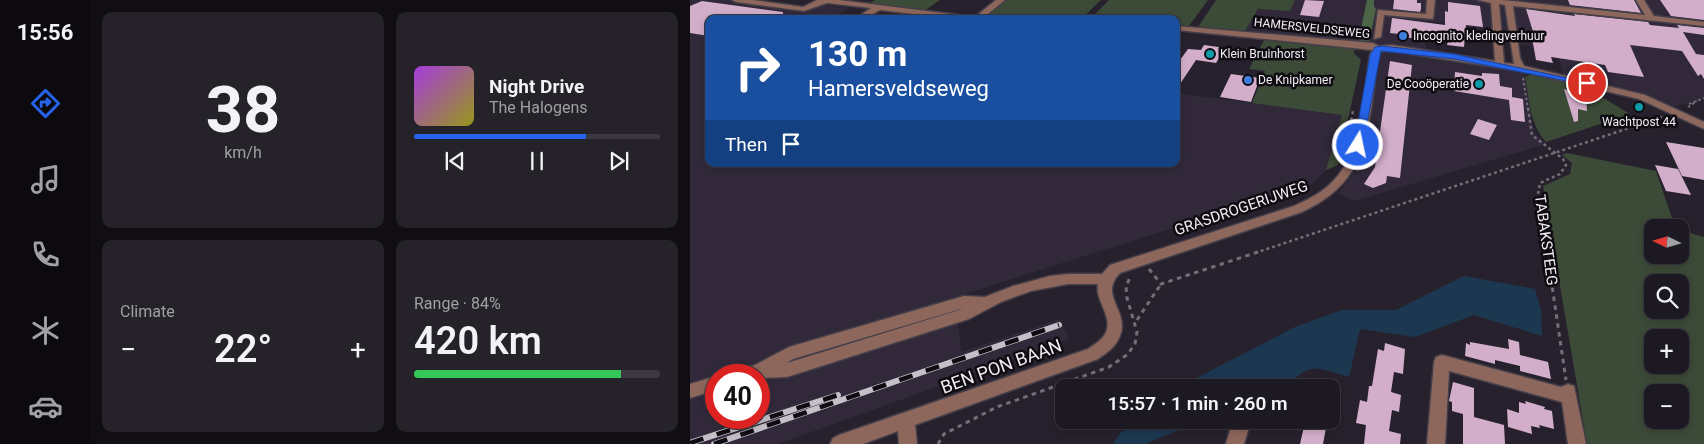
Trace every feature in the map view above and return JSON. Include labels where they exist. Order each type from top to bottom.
[{"type":"street","points":[[736,0],[804,9],[825,0]]},
{"type":"street","points":[[821,0],[940,15]]},
{"type":"street","points":[[981,15],[1001,0]]},
{"type":"street","name":"GRASDROGERIJWEG","points":[[1104,279],[1115,269],[1146,265],[1298,208],[1315,201],[1334,187],[1346,175],[1356,155],[1381,12],[1430,18],[1431,0]]},
{"type":"street","points":[[1482,0],[1554,4],[1704,24]]},
{"type":"street","points":[[1640,0],[1651,18]]},
{"type":"street","points":[[1494,2],[1500,64]]},
{"type":"street","points":[[1509,3],[1516,58],[1520,68]]},
{"type":"street","points":[[866,15],[877,8]]},
{"type":"street","name":"HAMERSVELDSEWEG","points":[[1180,28],[1373,46],[1377,43],[1387,48],[1500,64],[1642,97],[1704,126]]},
{"type":"street","points":[[770,371],[787,370],[964,315],[984,302],[1069,277],[1104,279]]},
{"type":"street","name":"BEN PON BAAN","points":[[839,444],[1101,349],[1115,332],[1116,322],[1103,290],[1104,279]]},
{"type":"street","points":[[1436,444],[1442,362],[1569,394],[1576,444]]},
{"type":"street","points":[[690,391],[705,387]]},
{"type":"street","points":[[906,421],[908,444]]},
{"type":"street","points":[[1235,444],[1239,429]]},
{"type":"path","name":"TABAKSTEEG","points":[[1520,68],[1531,131],[1537,140],[1566,163],[1566,168],[1561,174],[1540,182],[1538,194],[1569,394]]},
{"type":"path","points":[[1697,101],[1704,98]]},
{"type":"path","points":[[1350,126],[1354,108]]},
{"type":"path","points":[[1136,320],[1161,284],[1456,184],[1555,154],[1677,112]]},
{"type":"path","points":[[1146,265],[1161,284]]},
{"type":"path","points":[[938,444],[944,434],[997,407],[1118,363],[1126,356],[1136,340],[1136,320],[1125,288],[1126,282],[1136,273]]},
{"type":"shaded area","points":[[690,0],[729,0],[798,11],[822,5],[849,8],[837,15],[705,15],[705,167],[1180,167],[1180,94],[1343,115],[1326,170],[1312,184],[955,297],[961,352],[1060,319],[1069,339],[778,444],[690,444]]},
{"type":"shaded area","points":[[1295,0],[1704,0],[1704,98],[1673,107],[1650,97],[1564,76],[1556,49],[1494,41],[1492,30],[1427,21],[1426,51],[1524,70],[1534,132],[1546,144],[1354,201],[1338,193],[1355,171],[1382,45],[1245,31],[1258,9],[1290,11]]},
{"type":"green space","points":[[875,0],[940,0],[924,11],[868,4]]},
{"type":"green space","points":[[1004,0],[1101,0],[1085,15],[986,15]]},
{"type":"green space","points":[[1109,0],[1208,0],[1189,26],[1180,25],[1180,15],[1094,15]]},
{"type":"green space","points":[[1216,0],[1295,0],[1290,11],[1258,9],[1245,31],[1198,27]]},
{"type":"green space","points":[[1367,0],[1374,0],[1376,9],[1369,43],[1358,42]]},
{"type":"green space","points":[[1265,38],[1355,46],[1354,53],[1361,60],[1338,165],[1326,170],[1342,115],[1252,103],[1265,71],[1249,69]]},
{"type":"green space","points":[[1533,74],[1582,85],[1630,114],[1546,142],[1536,127],[1529,103],[1525,77]]},
{"type":"green space","points":[[1567,153],[1656,171],[1672,219],[1644,219],[1644,264],[1689,264],[1689,233],[1704,237],[1704,444],[1587,444],[1543,186],[1570,174],[1572,163],[1562,155]]},
{"type":"water","points":[[1464,276],[1535,289],[1541,310],[1542,336],[1474,315],[1415,337],[1360,329],[1349,377],[1315,368],[1302,373],[1294,379],[1194,379],[1295,327],[1342,310],[1396,310]]},
{"type":"water","points":[[1128,429],[1181,429],[1145,444],[1113,444],[1121,432]]},
{"type":"building","points":[[1305,0],[1324,1],[1319,17],[1300,15]]},
{"type":"building","points":[[1394,0],[1417,0],[1417,3],[1421,3],[1420,12],[1393,9]]},
{"type":"building","points":[[1568,0],[1634,0],[1641,13],[1570,5]]},
{"type":"building","points":[[1660,0],[1704,0],[1704,20],[1671,16]]},
{"type":"building","points":[[702,1],[783,12],[783,15],[705,15],[705,35],[690,33],[690,6]]},
{"type":"building","points":[[1448,2],[1480,6],[1483,27],[1466,25],[1464,47],[1447,45],[1448,41],[1399,37],[1399,34],[1390,33],[1392,18],[1445,25],[1445,11],[1448,12]]},
{"type":"building","points":[[1526,9],[1575,16],[1574,14],[1648,22],[1650,25],[1704,28],[1704,35],[1683,32],[1696,54],[1704,55],[1704,79],[1701,74],[1698,76],[1682,51],[1630,45],[1644,77],[1608,72],[1605,65],[1551,57],[1553,63],[1536,60],[1532,38],[1535,38]]},
{"type":"building","points":[[1204,45],[1225,48],[1216,63],[1196,60],[1180,84],[1180,60],[1188,49],[1201,50]]},
{"type":"building","points":[[1390,61],[1412,65],[1400,178],[1387,176],[1386,183],[1373,188],[1364,184],[1375,167]]},
{"type":"building","points":[[1455,72],[1482,76],[1482,73],[1499,74],[1500,86],[1512,88],[1512,97],[1523,99],[1525,122],[1511,120],[1509,100],[1454,91]]},
{"type":"building","points":[[1231,74],[1260,78],[1251,102],[1220,97]]},
{"type":"building","points":[[1564,89],[1586,96],[1587,111],[1578,109],[1578,121],[1574,122]]},
{"type":"building","points":[[1478,119],[1497,125],[1489,140],[1470,134]]},
{"type":"building","points":[[1666,142],[1704,148],[1704,180],[1682,176]]},
{"type":"building","points":[[1655,165],[1678,169],[1691,195],[1666,191]]},
{"type":"building","points":[[1508,339],[1519,342],[1520,355],[1548,362],[1551,379],[1520,371],[1520,366],[1495,360],[1495,364],[1465,356],[1466,343],[1470,345],[1470,342],[1509,349]]},
{"type":"building","points":[[1385,343],[1405,349],[1403,374],[1394,372],[1391,392],[1401,395],[1399,412],[1392,410],[1389,431],[1401,434],[1400,444],[1364,444],[1366,425],[1356,423],[1360,400],[1367,402],[1369,386],[1372,386],[1378,349],[1384,351]]},
{"type":"building","points":[[1453,382],[1474,388],[1474,417],[1504,425],[1505,444],[1463,444],[1463,414],[1452,411],[1452,402],[1449,401]]},
{"type":"building","points":[[1525,401],[1552,411],[1554,429],[1539,425],[1540,428],[1531,426],[1532,434],[1508,427],[1507,409],[1519,413],[1519,402],[1526,404]]},
{"type":"building","points":[[1303,429],[1326,429],[1323,444],[1300,444]]},
{"type":"railway","points":[[714,444],[1059,325]]},
{"type":"railway","points":[[690,443],[838,395]]},
{"type":"place","name":"Incognito kledingverhuur","points":[[1403,36]]},
{"type":"place","name":"Klein Bruinhorst","points":[[1210,54]]},
{"type":"place","name":"De Knipkamer","points":[[1248,80]]},
{"type":"place","name":"De Cooöperatie","points":[[1479,84]]},
{"type":"place","name":"Wachtpost 44","points":[[1639,107]]},
{"type":"route","points":[[1358,145],[1374,55],[1378,49],[1392,48],[1454,57],[1520,68],[1587,83]]}]
